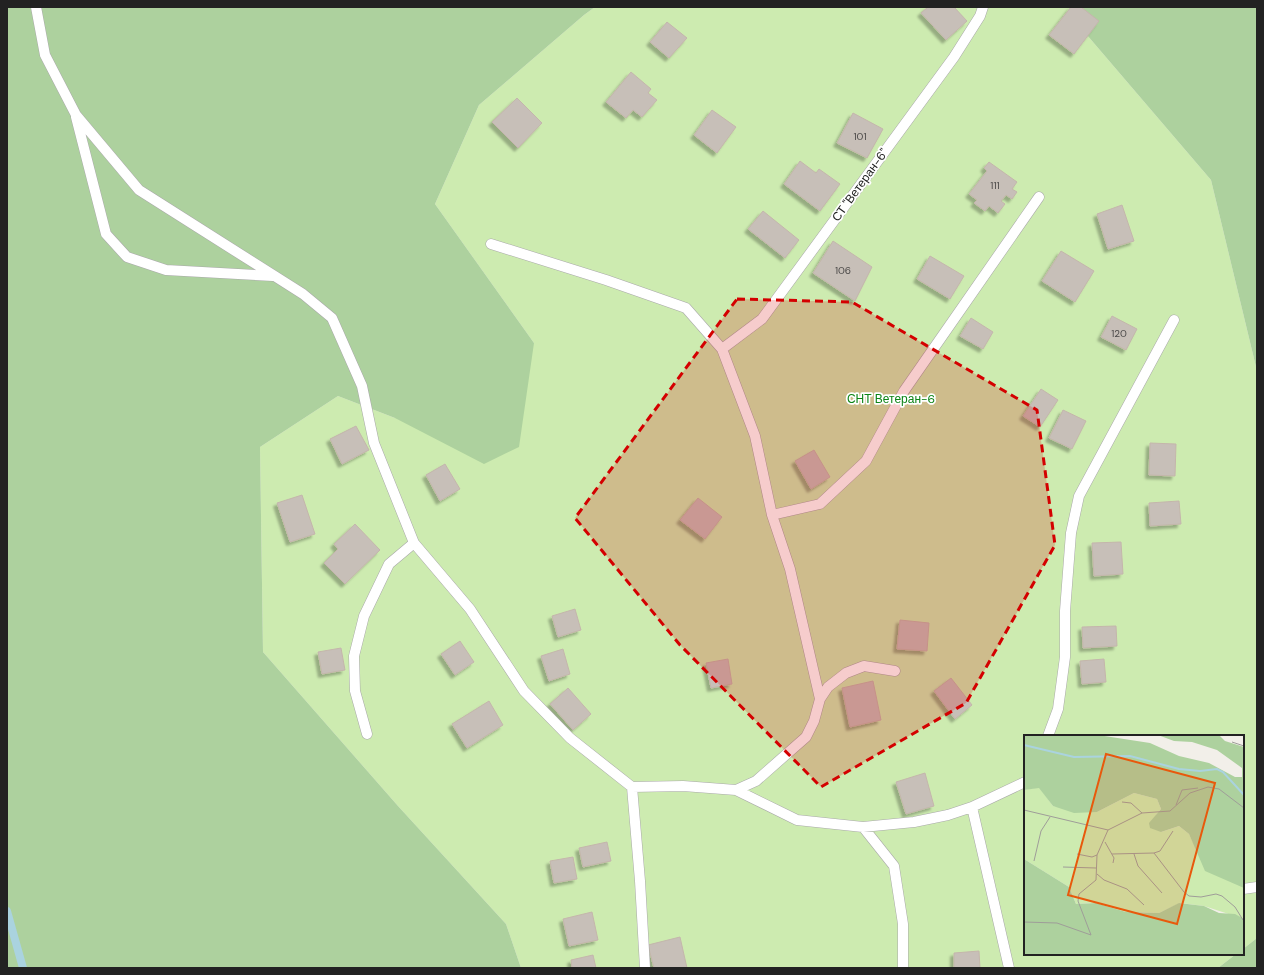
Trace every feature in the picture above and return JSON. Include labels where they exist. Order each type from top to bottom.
[{"type":"lane","points":[[36,7],[45,55],[76,115],[139,190],[303,294],[332,318],[362,386],[374,443],[414,543],[470,609],[524,691],[570,738],[632,787],[683,786],[736,790],[796,820],[863,827],[914,822],[948,815],[972,807],[1024,782]]},
{"type":"lane","name":"СТ \"Ветеран-6\"","points":[[722,349],[762,319],[954,57],[980,16],[983,7]]},
{"type":"lane","points":[[76,115],[106,234],[127,257],[166,270],[274,276]]},
{"type":"lane","points":[[772,515],[820,504],[866,461],[904,391],[1039,197]]},
{"type":"lane","points":[[491,244],[606,280],[686,308],[722,349],[755,436],[772,515],[790,569],[820,699]]},
{"type":"lane","points":[[1048,735],[1058,709],[1065,657],[1065,611],[1071,533],[1079,496],[1174,320]]},
{"type":"lane","points":[[367,734],[356,691],[355,649],[364,616],[389,564],[414,543]]},
{"type":"lane","points":[[736,790],[756,781],[806,737],[814,721],[820,699],[828,687],[846,673],[864,666],[895,671]]},
{"type":"lane","points":[[632,787],[640,881],[645,968]]},
{"type":"lane","points":[[972,807],[1009,968]]},
{"type":"lane","points":[[863,827],[894,866],[903,924],[903,968]]},
{"type":"lane","points":[[1244,889],[1257,887]]},
{"type":"highlighted area","points":[[737,299],[852,302],[1037,410],[1055,545],[966,703],[821,787],[680,645],[575,518]]},
{"type":"green space","points":[[7,7],[595,7],[479,105],[435,204],[534,343],[519,447],[484,464],[395,418],[338,396],[260,447],[263,652],[398,806],[506,924],[521,968],[7,968]]},
{"type":"green space","name":"СНТ Ветеран-6","points":[[595,7],[1078,7],[1081,28],[1211,180],[1257,371],[1257,938],[1244,948],[1244,735],[1024,735],[1024,955],[1235,955],[1218,968],[521,968],[506,924],[398,806],[263,652],[260,447],[338,396],[395,418],[534,343],[435,204],[479,105]]},
{"type":"green space","points":[[1078,7],[1257,7],[1257,371],[1211,180],[1081,28]]},
{"type":"green space","points":[[1257,938],[1257,968],[1218,968],[1235,955],[1244,955],[1244,948]]},
{"type":"building","points":[[928,7],[954,7],[967,21],[946,40],[921,13]]},
{"type":"building","points":[[1071,7],[1081,7],[1099,21],[1074,54],[1049,35]]},
{"type":"building","points":[[667,22],[687,38],[669,58],[650,42]]},
{"type":"building","points":[[631,72],[651,89],[648,93],[657,100],[642,117],[633,110],[626,118],[606,102]]},
{"type":"building","points":[[517,98],[542,123],[518,148],[492,122]]},
{"type":"building","points":[[712,110],[736,127],[717,153],[694,135]]},
{"type":"building","points":[[853,113],[883,129],[867,158],[837,143]]},
{"type":"building","points":[[800,161],[816,173],[819,169],[840,184],[820,211],[784,184]]},
{"type":"building","points":[[989,162],[1017,182],[1012,189],[1017,192],[1012,199],[1006,195],[1001,201],[1005,204],[998,213],[989,206],[985,211],[974,203],[977,200],[969,194],[987,171],[984,168]]},
{"type":"building","points":[[1122,205],[1134,241],[1108,249],[1097,214]]},
{"type":"building","points":[[763,211],[799,240],[785,258],[748,229]]},
{"type":"building","points":[[833,241],[872,267],[855,301],[813,273]]},
{"type":"building","points":[[1061,251],[1094,271],[1075,302],[1042,281]]},
{"type":"building","points":[[930,256],[964,276],[950,299],[917,279]]},
{"type":"building","points":[[1112,316],[1137,329],[1126,350],[1101,337]]},
{"type":"building","points":[[971,318],[993,332],[983,349],[960,336]]},
{"type":"building","points":[[1041,389],[1058,400],[1040,427],[1023,416]]},
{"type":"building","points":[[1063,410],[1086,421],[1072,449],[1049,438]]},
{"type":"building","points":[[356,426],[369,450],[342,464],[330,439]]},
{"type":"building","points":[[1150,443],[1176,444],[1175,476],[1149,475]]},
{"type":"building","points":[[814,450],[830,477],[811,489],[795,461]]},
{"type":"building","points":[[445,464],[460,489],[440,501],[426,475]]},
{"type":"building","points":[[302,495],[315,534],[290,542],[277,503]]},
{"type":"building","points":[[698,498],[722,517],[705,539],[680,520]]},
{"type":"building","points":[[1179,501],[1181,524],[1150,526],[1149,503]]},
{"type":"building","points":[[355,524],[380,550],[345,584],[324,563],[338,549],[334,544]]},
{"type":"building","points":[[1121,542],[1123,574],[1094,576],[1092,543]]},
{"type":"building","points":[[575,609],[581,630],[558,637],[552,616]]},
{"type":"building","points":[[900,620],[929,623],[927,651],[897,649]]},
{"type":"building","points":[[1116,626],[1117,646],[1083,648],[1082,627]]},
{"type":"building","points":[[460,641],[474,662],[455,675],[441,654]]},
{"type":"building","points":[[341,648],[345,670],[322,674],[318,652]]},
{"type":"building","points":[[563,649],[570,674],[549,681],[541,656]]},
{"type":"building","points":[[728,659],[732,684],[711,688],[706,663]]},
{"type":"building","points":[[1104,659],[1106,682],[1082,684],[1080,661]]},
{"type":"building","points":[[951,678],[972,705],[955,719],[934,691]]},
{"type":"building","points":[[873,681],[881,720],[850,727],[842,688]]},
{"type":"building","points":[[568,688],[591,714],[573,730],[550,704]]},
{"type":"building","points":[[489,701],[503,725],[467,748],[452,724]]},
{"type":"building","points":[[925,773],[934,806],[906,814],[896,782]]},
{"type":"building","points":[[607,842],[611,861],[583,867],[579,848]]},
{"type":"building","points":[[573,857],[577,879],[554,883],[550,861]]},
{"type":"building","points":[[592,912],[598,940],[569,946],[563,919]]},
{"type":"building","points":[[680,937],[687,968],[654,968],[648,945]]},
{"type":"building","points":[[979,951],[980,968],[954,968],[954,953]]},
{"type":"building","points":[[593,955],[596,968],[572,968],[571,960]]},
{"type":"waterway","points":[[7,911],[23,968]]}]
